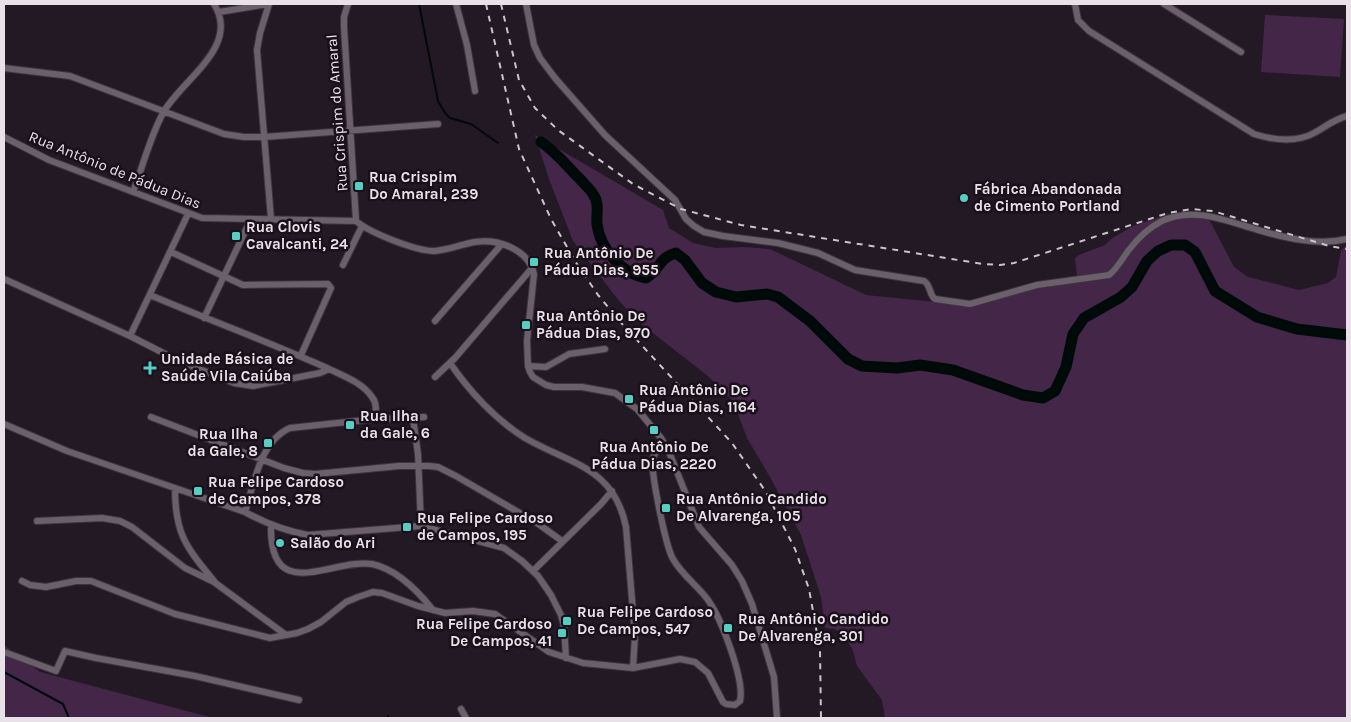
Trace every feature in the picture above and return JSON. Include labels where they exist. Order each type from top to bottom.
[{"type":"street","points":[[133,192],[164,112],[215,48],[220,38],[220,20],[214,4]]},
{"type":"street","points":[[218,12],[268,4],[257,50],[271,218]]},
{"type":"street","name":"Rua Crispim do Amaral","points":[[348,4],[344,22],[350,130],[359,223]]},
{"type":"street","points":[[456,4],[467,45],[474,91]]},
{"type":"street","points":[[526,4],[534,45],[540,58],[555,78],[605,135],[675,200],[686,219],[694,226],[704,232],[722,236],[778,243],[818,253],[855,270],[924,281],[927,283],[933,298],[970,304],[1037,285],[1109,275],[1143,234],[1162,221],[1183,215],[1209,216],[1261,231],[1317,242],[1332,243],[1347,240]]},
{"type":"street","points":[[1075,4],[1078,20],[1094,35],[1258,136],[1278,139],[1304,136],[1317,132],[1334,120],[1347,116]]},
{"type":"street","points":[[1164,4],[1241,52]]},
{"type":"street","points":[[4,68],[70,76],[224,134],[244,137],[438,124]]},
{"type":"street","name":"Rua Antônio de Pádua Dias","points":[[4,137],[49,160],[188,214],[212,220],[271,218],[359,223],[398,241],[424,250],[442,250],[477,242],[501,245],[521,253],[527,258],[532,268]]},
{"type":"street","points":[[130,336],[188,214]]},
{"type":"street","points":[[204,318],[251,219]]},
{"type":"street","points":[[343,265],[359,223]]},
{"type":"street","points":[[435,321],[501,245]]},
{"type":"street","points":[[171,252],[224,278],[247,286],[328,284],[331,288],[301,355]]},
{"type":"street","points":[[436,377],[532,268]]},
{"type":"street","points":[[532,268],[534,281],[527,341],[528,366],[533,377],[546,386],[592,389],[620,396],[637,409],[664,443],[699,527],[732,565],[742,581],[752,604],[774,676],[777,718]]},
{"type":"street","points":[[4,279],[228,382],[253,386],[320,373],[328,369]]},
{"type":"street","points":[[150,295],[301,355],[343,375],[373,397],[376,404],[375,419]]},
{"type":"street","points":[[528,366],[546,367],[569,354],[605,349]]},
{"type":"street","points":[[450,362],[492,413],[524,437],[587,469],[612,491],[623,512],[626,527],[635,636],[633,668]]},
{"type":"street","points":[[244,512],[262,460],[269,446],[277,436],[290,428],[375,419],[424,417]]},
{"type":"street","points":[[152,418],[262,460],[309,474],[418,465],[438,468],[456,476],[536,523],[562,541]]},
{"type":"street","points":[[413,418],[418,465],[421,526]]},
{"type":"street","points":[[4,424],[67,451],[244,512],[271,525],[308,535],[421,526],[504,548],[533,571],[551,595],[564,626],[566,658]]},
{"type":"street","points":[[22,581],[30,585],[46,587],[76,581],[91,581],[184,617],[267,638],[308,629],[321,622],[346,602],[373,592],[382,593],[445,614],[483,611],[495,614],[540,646],[566,658],[603,666],[633,668],[680,659],[695,662],[708,674],[723,702],[734,705],[740,701],[742,692],[724,629],[708,600],[675,562],[670,551],[656,487],[653,461],[656,452],[664,443]]},
{"type":"street","points":[[175,489],[176,515],[182,538],[196,560],[214,582]]},
{"type":"street","points":[[533,571],[612,491]]},
{"type":"street","points":[[37,521],[102,518],[120,521],[144,535],[185,568],[214,582],[286,635]]},
{"type":"street","points":[[271,525],[272,542],[276,556],[282,565],[291,571],[308,573],[362,564],[373,565],[394,573],[411,587],[433,611]]},
{"type":"street","points":[[4,652],[56,670],[65,651],[195,676],[300,700]]},
{"type":"street","points":[[461,709],[466,718]]},
{"type":"shaded area","points":[[1265,15],[1344,19],[1340,77],[1261,72]]},
{"type":"shaded area","points":[[535,135],[663,210],[669,228],[693,243],[716,248],[744,247],[770,249],[866,295],[945,303],[986,303],[1030,290],[1073,283],[1077,276],[1075,258],[1079,255],[1105,245],[1111,239],[1133,226],[1170,214],[1191,211],[1210,221],[1234,267],[1248,277],[1299,290],[1328,283],[1336,277],[1341,251],[1347,244],[1347,718],[885,718],[882,700],[857,666],[853,651],[846,638],[835,629],[825,628],[821,597],[801,535],[747,438],[733,401],[708,376],[635,319],[573,241],[549,179]]},
{"type":"shaded area","points":[[4,645],[40,672],[213,718],[4,718]]},
{"type":"waterway","points":[[419,4],[438,101],[450,118],[471,124],[498,143]]},
{"type":"waterway","points":[[541,142],[557,155],[592,192],[596,201],[599,233],[607,251],[621,266],[637,276],[646,278],[666,258],[676,253],[685,260],[702,283],[716,292],[736,297],[767,294],[778,297],[810,321],[848,359],[862,366],[897,368],[920,365],[953,370],[1023,395],[1043,398],[1055,391],[1066,367],[1073,334],[1084,318],[1121,297],[1132,287],[1147,261],[1158,251],[1171,245],[1185,245],[1195,252],[1215,291],[1257,317],[1297,329],[1347,335]]},
{"type":"waterway","points":[[4,672],[63,704],[69,718]]},
{"type":"railway","points":[[486,4],[519,149],[551,219],[575,261],[598,295],[623,325],[732,443],[766,492],[795,549],[809,589],[820,650],[821,718]]},
{"type":"railway","points":[[501,4],[519,80],[535,108],[558,130],[633,184],[681,209],[741,225],[983,264],[1000,265],[1014,263],[1168,213],[1191,209],[1213,211],[1329,246],[1347,249]]},
{"type":"place","name":"Rua Crispim Do Amaral, 239","points":[[359,186]]},
{"type":"place","name":"Fábrica Abandonada de Cimento Portland","points":[[964,198]]},
{"type":"place","name":"Rua Clovis Cavalcanti, 24","points":[[236,236]]},
{"type":"place","name":"Rua Antônio De Pádua Dias, 955","points":[[534,262]]},
{"type":"place","name":"Rua Antônio De Pádua Dias, 970","points":[[526,325]]},
{"type":"place","name":"Unidade Básica de Saúde Vila Caiúba","points":[[150,368]]},
{"type":"place","name":"Rua Antônio De Pádua Dias, 1164","points":[[629,399]]},
{"type":"place","name":"Rua Ilha da Gale, 6","points":[[350,425]]},
{"type":"place","name":"Rua Antônio De Pádua Dias, 2220","points":[[654,430]]},
{"type":"place","name":"Rua Ilha da Gale, 8","points":[[268,443]]},
{"type":"place","name":"Rua Felipe Cardoso de Campos, 378","points":[[198,491]]},
{"type":"place","name":"Rua Antônio Candido De Alvarenga, 105","points":[[666,508]]},
{"type":"place","name":"Rua Felipe Cardoso de Campos, 195","points":[[407,527]]},
{"type":"place","name":"Salão do Ari","points":[[280,543]]},
{"type":"place","name":"Rua Felipe Cardoso De Campos, 547","points":[[567,621]]},
{"type":"place","name":"Rua Antônio Candido De Alvarenga, 301","points":[[728,628]]},
{"type":"place","name":"Rua Felipe Cardoso De Campos, 41","points":[[562,633]]}]
